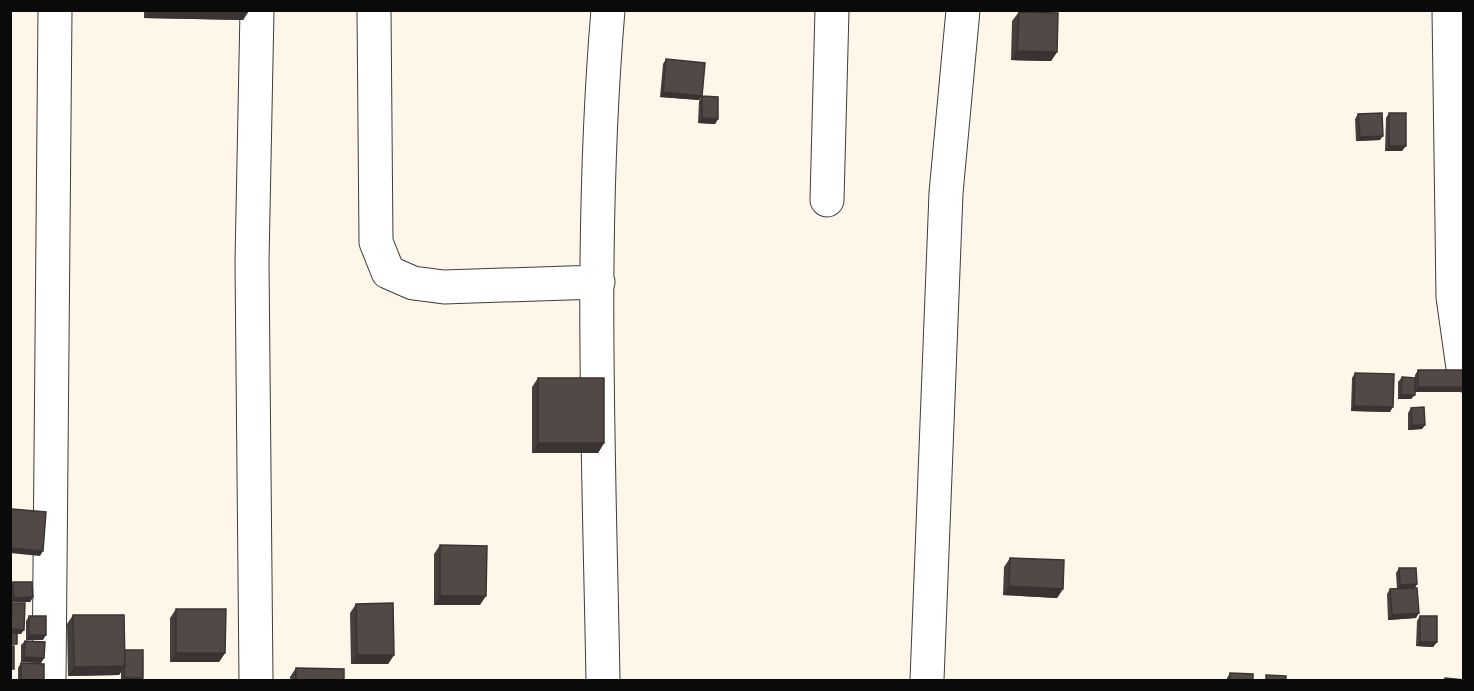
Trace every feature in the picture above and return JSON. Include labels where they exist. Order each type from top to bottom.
[{"type":"street","points":[[49,681],[55,10]]},
{"type":"street","points":[[256,681],[252,262],[257,10]]},
{"type":"street","points":[[374,10],[376,242],[388,272],[413,283],[444,287],[598,282]]},
{"type":"street","points":[[603,681],[598,282],[599,128],[608,10]]},
{"type":"street","points":[[827,200],[832,10]]},
{"type":"street","points":[[927,681],[946,193],[963,10]]},
{"type":"street","points":[[1449,10],[1453,297],[1464,375]]},
{"type":"building","points":[[1019,12],[1058,13],[1057,52],[1017,51]]},
{"type":"building","points":[[666,59],[705,63],[702,96],[663,92]]},
{"type":"building","points":[[702,96],[718,97],[718,119],[702,118]]},
{"type":"building","points":[[1382,113],[1383,136],[1360,137],[1358,114]]},
{"type":"building","points":[[1389,113],[1406,113],[1406,146],[1389,146]]},
{"type":"building","points":[[1418,370],[1464,370],[1464,387],[1418,387]]},
{"type":"building","points":[[1355,373],[1394,374],[1393,407],[1354,406]]},
{"type":"building","points":[[1402,377],[1415,378],[1415,395],[1401,395]]},
{"type":"building","points":[[538,378],[604,378],[604,443],[538,443]]},
{"type":"building","points":[[1424,407],[1425,425],[1412,425],[1411,408]]},
{"type":"building","points":[[12,509],[46,512],[43,551],[10,548]]},
{"type":"building","points":[[440,545],[487,546],[486,596],[440,596]]},
{"type":"building","points":[[1010,558],[1064,560],[1063,589],[1009,586]]},
{"type":"building","points":[[1399,568],[1416,568],[1417,584],[1400,585]]},
{"type":"building","points":[[13,582],[32,582],[33,597],[14,598]]},
{"type":"building","points":[[1417,588],[1419,613],[1392,615],[1390,589]]},
{"type":"building","points":[[12,603],[25,603],[24,630],[11,629]]},
{"type":"building","points":[[393,603],[394,655],[357,655],[356,604]]},
{"type":"building","points":[[176,609],[226,609],[225,653],[176,653]]},
{"type":"building","points":[[73,615],[124,615],[125,666],[74,667]]},
{"type":"building","points":[[29,616],[46,616],[46,635],[29,635]]},
{"type":"building","points":[[1420,616],[1437,616],[1437,642],[1420,642]]},
{"type":"building","points":[[10,633],[17,633],[17,644],[10,644]]},
{"type":"building","points":[[25,641],[45,642],[44,658],[24,657]]},
{"type":"building","points":[[10,646],[14,646],[14,669],[10,669]]},
{"type":"building","points":[[125,650],[143,650],[143,678],[124,678]]},
{"type":"building","points":[[21,663],[44,664],[44,681],[21,681]]},
{"type":"building","points":[[296,668],[344,669],[344,681],[296,681]]},
{"type":"building","points":[[1230,673],[1253,674],[1253,681],[1230,681]]},
{"type":"building","points":[[1266,675],[1286,676],[1286,681],[1266,681]]},
{"type":"building","points":[[1445,678],[1464,680],[1464,681],[1445,681]]}]
